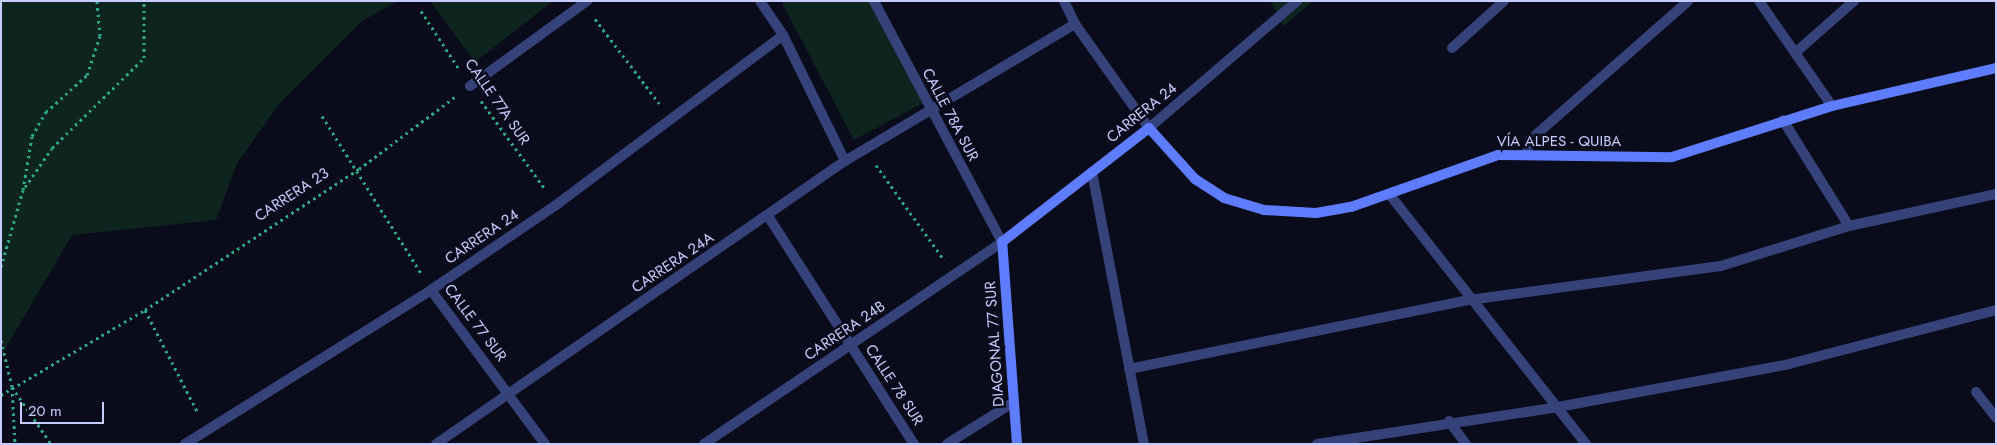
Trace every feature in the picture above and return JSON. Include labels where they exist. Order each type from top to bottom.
[{"type":"street","points":[[760,1],[783,35],[845,160]]},
{"type":"street","name":"CALLE 78A SUR","points":[[874,1],[930,110],[1002,242]]},
{"type":"street","points":[[1064,1],[1075,24],[1149,128]]},
{"type":"street","name":"CARRERA 24","points":[[1002,242],[1149,128],[1297,1]]},
{"type":"street","points":[[1452,48],[1504,1]]},
{"type":"street","points":[[1526,155],[1530,140],[1688,1]]},
{"type":"street","points":[[1759,1],[1832,106]]},
{"type":"street","points":[[1796,53],[1854,1]]},
{"type":"street","points":[[470,86],[586,3]]},
{"type":"street","name":"CARRERA 24A","points":[[436,444],[768,216],[845,160],[1075,24]]},
{"type":"street","name":"CARRERA 24","points":[[185,444],[206,429],[431,290],[556,205],[783,35]]},
{"type":"street","name":"VÍA ALPES - QUIBA","points":[[1149,128],[1210,190],[1264,210],[1316,213],[1390,194],[1476,161],[1526,155],[1672,157],[1832,106],[1996,68]]},
{"type":"street","points":[[1784,120],[1849,226]]},
{"type":"street","points":[[1092,172],[1144,444]]},
{"type":"street","points":[[1390,194],[1469,300],[1558,407],[1586,444]]},
{"type":"street","points":[[1129,369],[1469,300],[1695,272],[1849,226],[1996,194]]},
{"type":"street","name":"CALLE 78 SUR","points":[[768,216],[914,444]]},
{"type":"street","name":"CARRERA 24B","points":[[704,444],[1002,242]]},
{"type":"street","name":"DIAGONAL 77 SUR","points":[[1002,242],[1017,444]]},
{"type":"street","name":"CALLE 77 SUR","points":[[431,290],[510,394],[545,444]]},
{"type":"street","points":[[1316,444],[1337,442],[1449,421],[1558,407],[1789,364],[1996,310]]},
{"type":"street","points":[[1976,392],[1996,418]]},
{"type":"street","points":[[947,444],[1014,402]]},
{"type":"street","points":[[1449,421],[1466,444]]},
{"type":"path","points":[[1,267],[23,190],[32,136],[46,112],[87,75],[100,36],[97,1]]},
{"type":"path","points":[[23,190],[52,148],[144,58],[144,1]]},
{"type":"path","points":[[586,3],[670,118]]},
{"type":"path","name":"CALLE 77A SUR","points":[[421,11],[470,86],[556,205]]},
{"type":"path","name":"CARRERA 23","points":[[1,395],[145,310],[359,169],[470,86]]},
{"type":"path","name":"CALLE 77 SUR","points":[[322,116],[359,169],[431,290]]},
{"type":"path","points":[[864,149],[955,274]]},
{"type":"path","points":[[145,310],[206,429]]},
{"type":"path","points":[[1,340],[12,387],[15,444]]},
{"type":"path","points":[[12,387],[51,444]]},
{"type":"green space","points":[[1,1],[398,1],[362,21],[280,103],[237,163],[216,220],[72,235],[1,356]]},
{"type":"green space","points":[[430,1],[553,1],[475,62]]},
{"type":"green space","points":[[786,1],[874,1],[925,102],[854,140],[782,3]]},
{"type":"green space","points":[[1270,1],[1313,1],[1284,26]]}]
